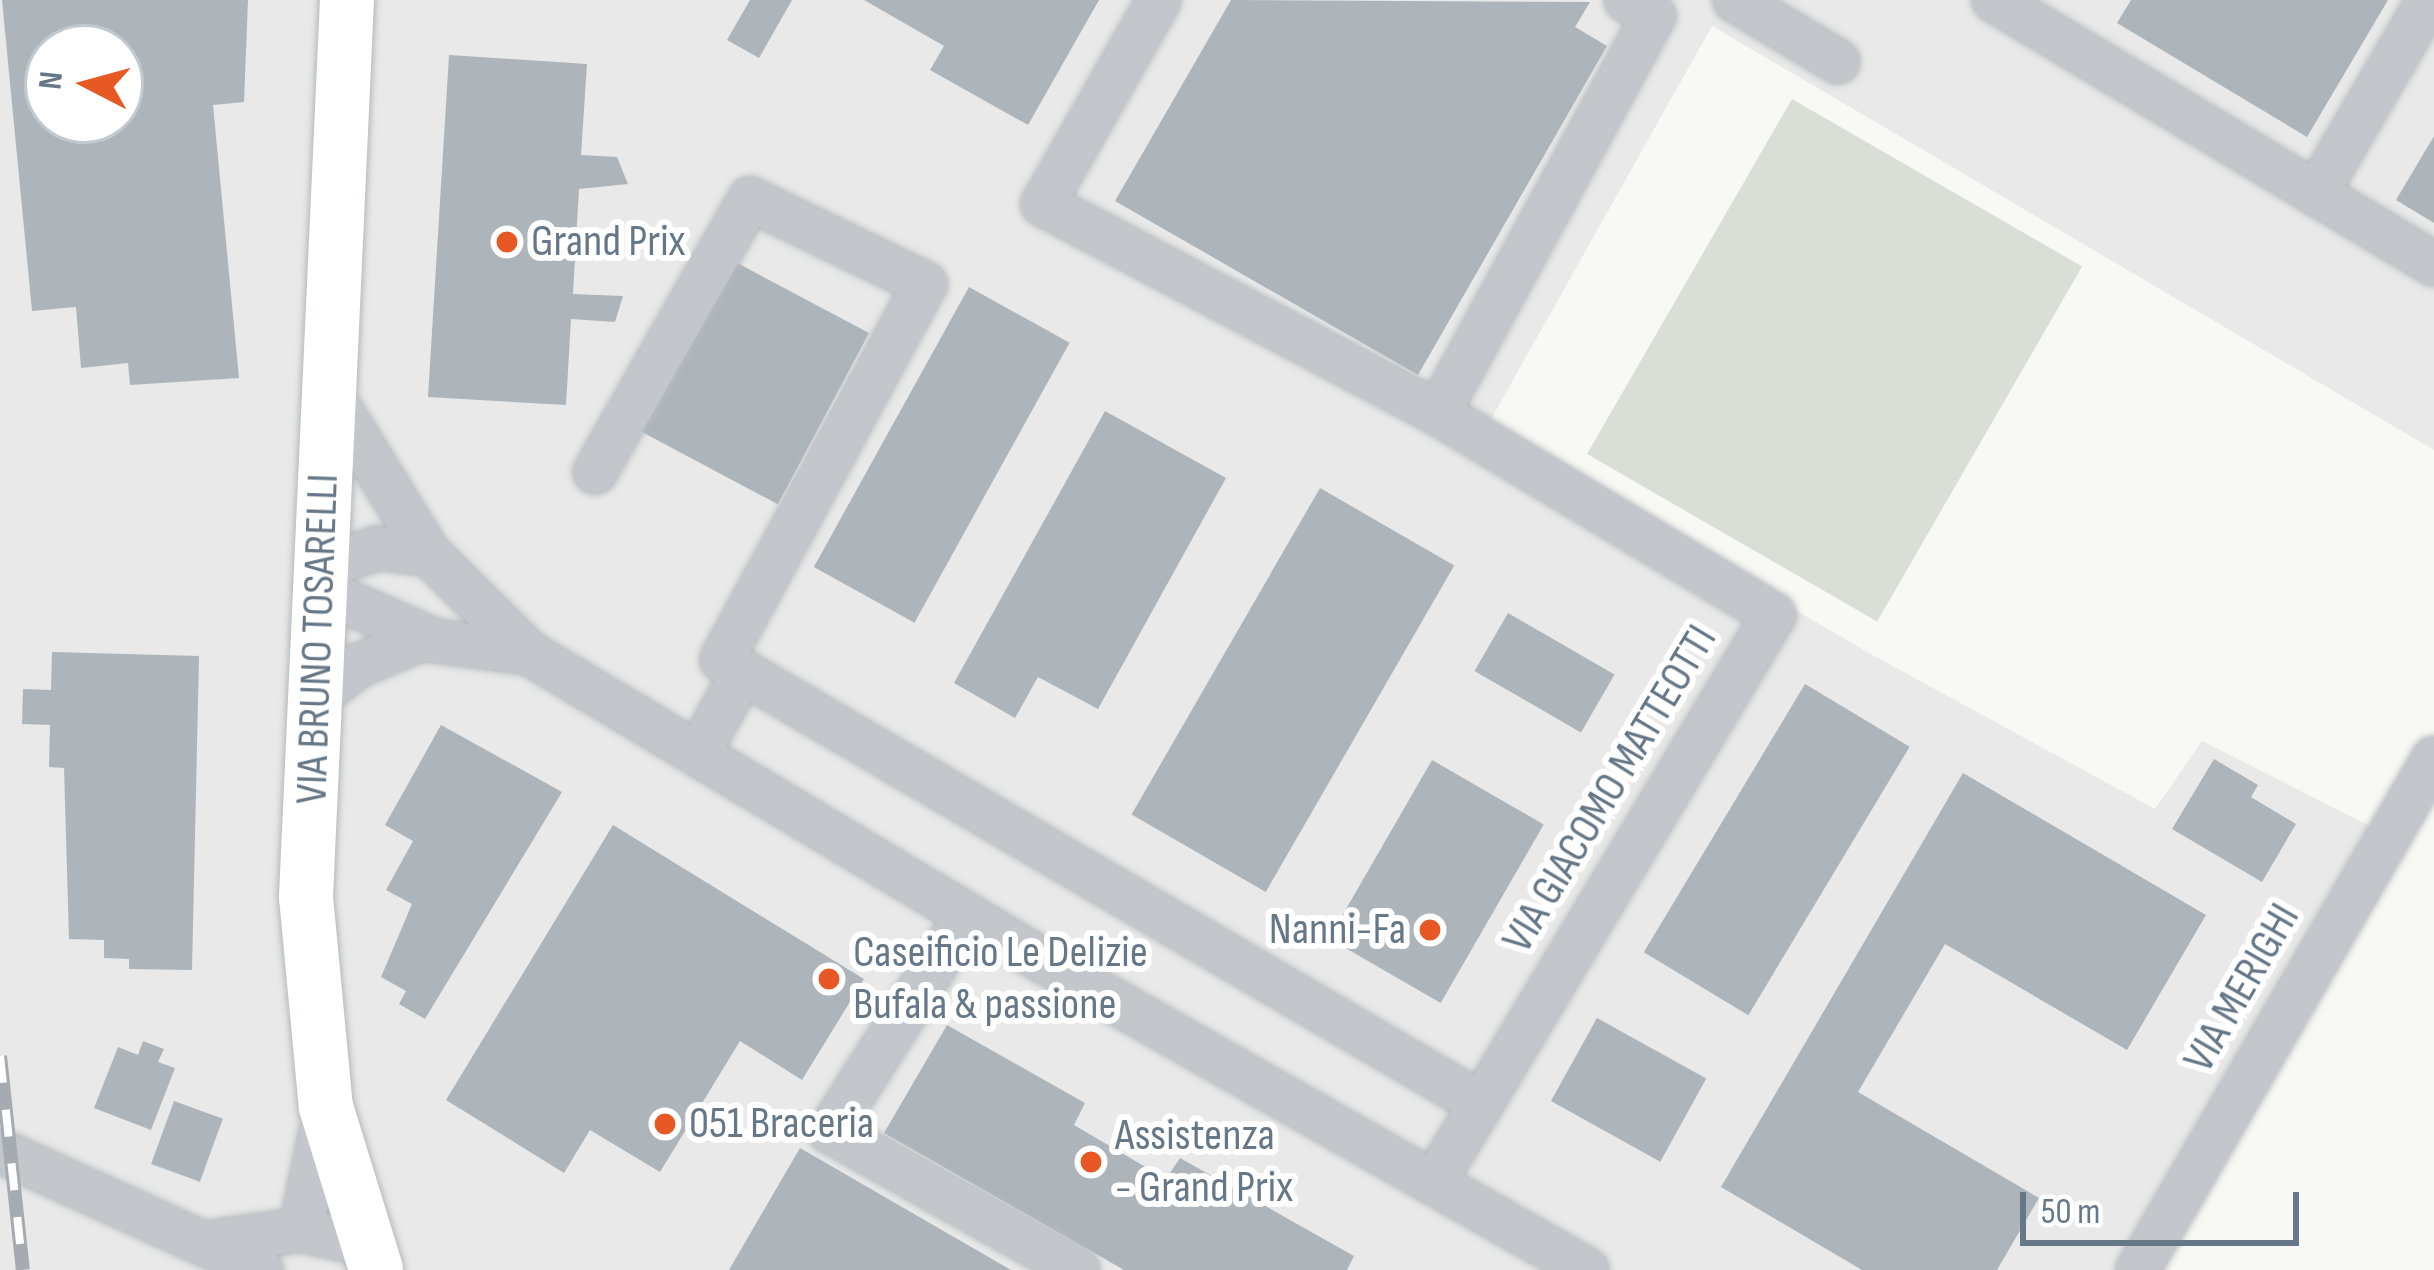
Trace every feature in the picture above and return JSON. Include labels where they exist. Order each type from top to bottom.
[{"type":"main road","name":"VIA BRUNO TOSARELLI","points":[[347,0],[306,897],[326,1107],[371,1257]]},
{"type":"street","points":[[1159,0],[1043,204],[1438,413],[1654,16],[1626,0]]},
{"type":"street","points":[[1735,0],[1838,62]]},
{"type":"street","points":[[1994,0],[2048,14],[2316,194],[2434,264]]},
{"type":"street","points":[[2316,194],[2429,0]]},
{"type":"street","points":[[595,472],[750,199],[925,284],[722,660],[1480,1104]]},
{"type":"street","points":[[328,390],[429,554],[530,653],[967,915],[1587,1270]]},
{"type":"street","name":"VIA GIACOMO MATTEOTTI","points":[[1434,1182],[1774,615],[1438,413]]},
{"type":"street","points":[[321,579],[377,548],[429,554]]},
{"type":"street","points":[[321,579],[433,640]]},
{"type":"street","points":[[315,699],[386,651],[433,640],[530,653]]},
{"type":"street","points":[[698,754],[743,672]]},
{"type":"street","name":"VIA MERIGHI","points":[[2138,1270],[2434,758]]},
{"type":"street","points":[[967,915],[830,1131],[1078,1270]]},
{"type":"street","points":[[301,1230],[326,1107]]},
{"type":"street","points":[[0,1151],[212,1242],[261,1270]]},
{"type":"street","points":[[212,1242],[301,1230],[371,1257]]},
{"type":"shaded area","points":[[0,0],[2434,0],[2434,450],[1712,26],[1486,428],[1867,652],[2155,809],[2202,741],[2384,833],[2135,1270],[0,1270]]},
{"type":"shaded area","points":[[1792,99],[2082,266],[1877,622],[1587,454]]},
{"type":"building","points":[[2,0],[248,0],[244,102],[213,105],[239,378],[130,385],[128,363],[81,368],[76,307],[32,311]]},
{"type":"building","points":[[750,0],[792,0],[759,58],[727,40]]},
{"type":"building","points":[[864,0],[1099,0],[1028,125],[930,70],[944,46]]},
{"type":"building","points":[[1231,0],[1590,2],[1575,27],[1607,46],[1418,375],[1115,201]]},
{"type":"building","points":[[2131,0],[2388,0],[2307,137],[2117,23]]},
{"type":"building","name":"Grand Prix","points":[[449,55],[587,64],[581,155],[617,157],[628,184],[579,189],[573,294],[623,296],[615,322],[571,319],[566,405],[428,397]]},
{"type":"building","points":[[2434,136],[2434,223],[2396,200]]},
{"type":"building","points":[[726,257],[869,333],[778,504],[635,428]]},
{"type":"building","points":[[969,287],[1070,343],[914,623],[814,567]]},
{"type":"building","points":[[1105,411],[1226,478],[1098,709],[1038,677],[1015,718],[954,683]]},
{"type":"building","points":[[1320,488],[1454,566],[1266,892],[1132,814]]},
{"type":"building","points":[[1508,613],[1615,674],[1581,733],[1474,671]]},
{"type":"building","points":[[52,652],[199,656],[192,970],[129,969],[129,959],[104,958],[104,940],[69,939],[64,768],[49,767],[50,725],[22,724],[23,689],[51,690]]},
{"type":"building","points":[[1805,684],[1910,747],[1748,1015],[1644,952]]},
{"type":"building","points":[[441,725],[562,792],[425,1019],[399,1004],[406,991],[381,977],[412,904],[386,890],[413,841],[385,825]]},
{"type":"building","points":[[2214,759],[2258,785],[2251,797],[2296,824],[2262,882],[2172,829]]},
{"type":"building","points":[[1432,760],[1544,824],[1441,1003],[1329,938]]},
{"type":"building","points":[[1963,773],[2206,915],[2127,1050],[1945,944],[1858,1092],[2039,1198],[1997,1270],[1862,1270],[1721,1187]]},
{"type":"building","points":[[613,825],[864,979],[802,1080],[740,1041],[660,1172],[590,1130],[564,1173],[446,1100]]},
{"type":"building","points":[[1597,1018],[1706,1079],[1660,1162],[1551,1101]]},
{"type":"building","points":[[947,1025],[1085,1103],[1074,1125],[1166,1179],[1180,1158],[1354,1256],[1347,1270],[1124,1270],[884,1133]]},
{"type":"building","points":[[143,1041],[164,1049],[158,1062],[175,1068],[151,1130],[94,1108],[118,1047],[138,1055]]},
{"type":"building","points":[[174,1101],[223,1119],[200,1182],[151,1164]]},
{"type":"building","points":[[800,1148],[1011,1270],[729,1270]]},
{"type":"railway","points":[[0,1056],[23,1270]]},
{"type":"place","name":"Grand Prix","points":[[507,242]]},
{"type":"place","name":"Nanni-Fa","points":[[1430,930]]},
{"type":"place","name":"Caseificio Le Delizie Bufala & passione","points":[[829,979]]},
{"type":"place","name":"051 Braceria","points":[[665,1124]]},
{"type":"place","name":"Assistenza - Grand Prix","points":[[1091,1162]]}]
